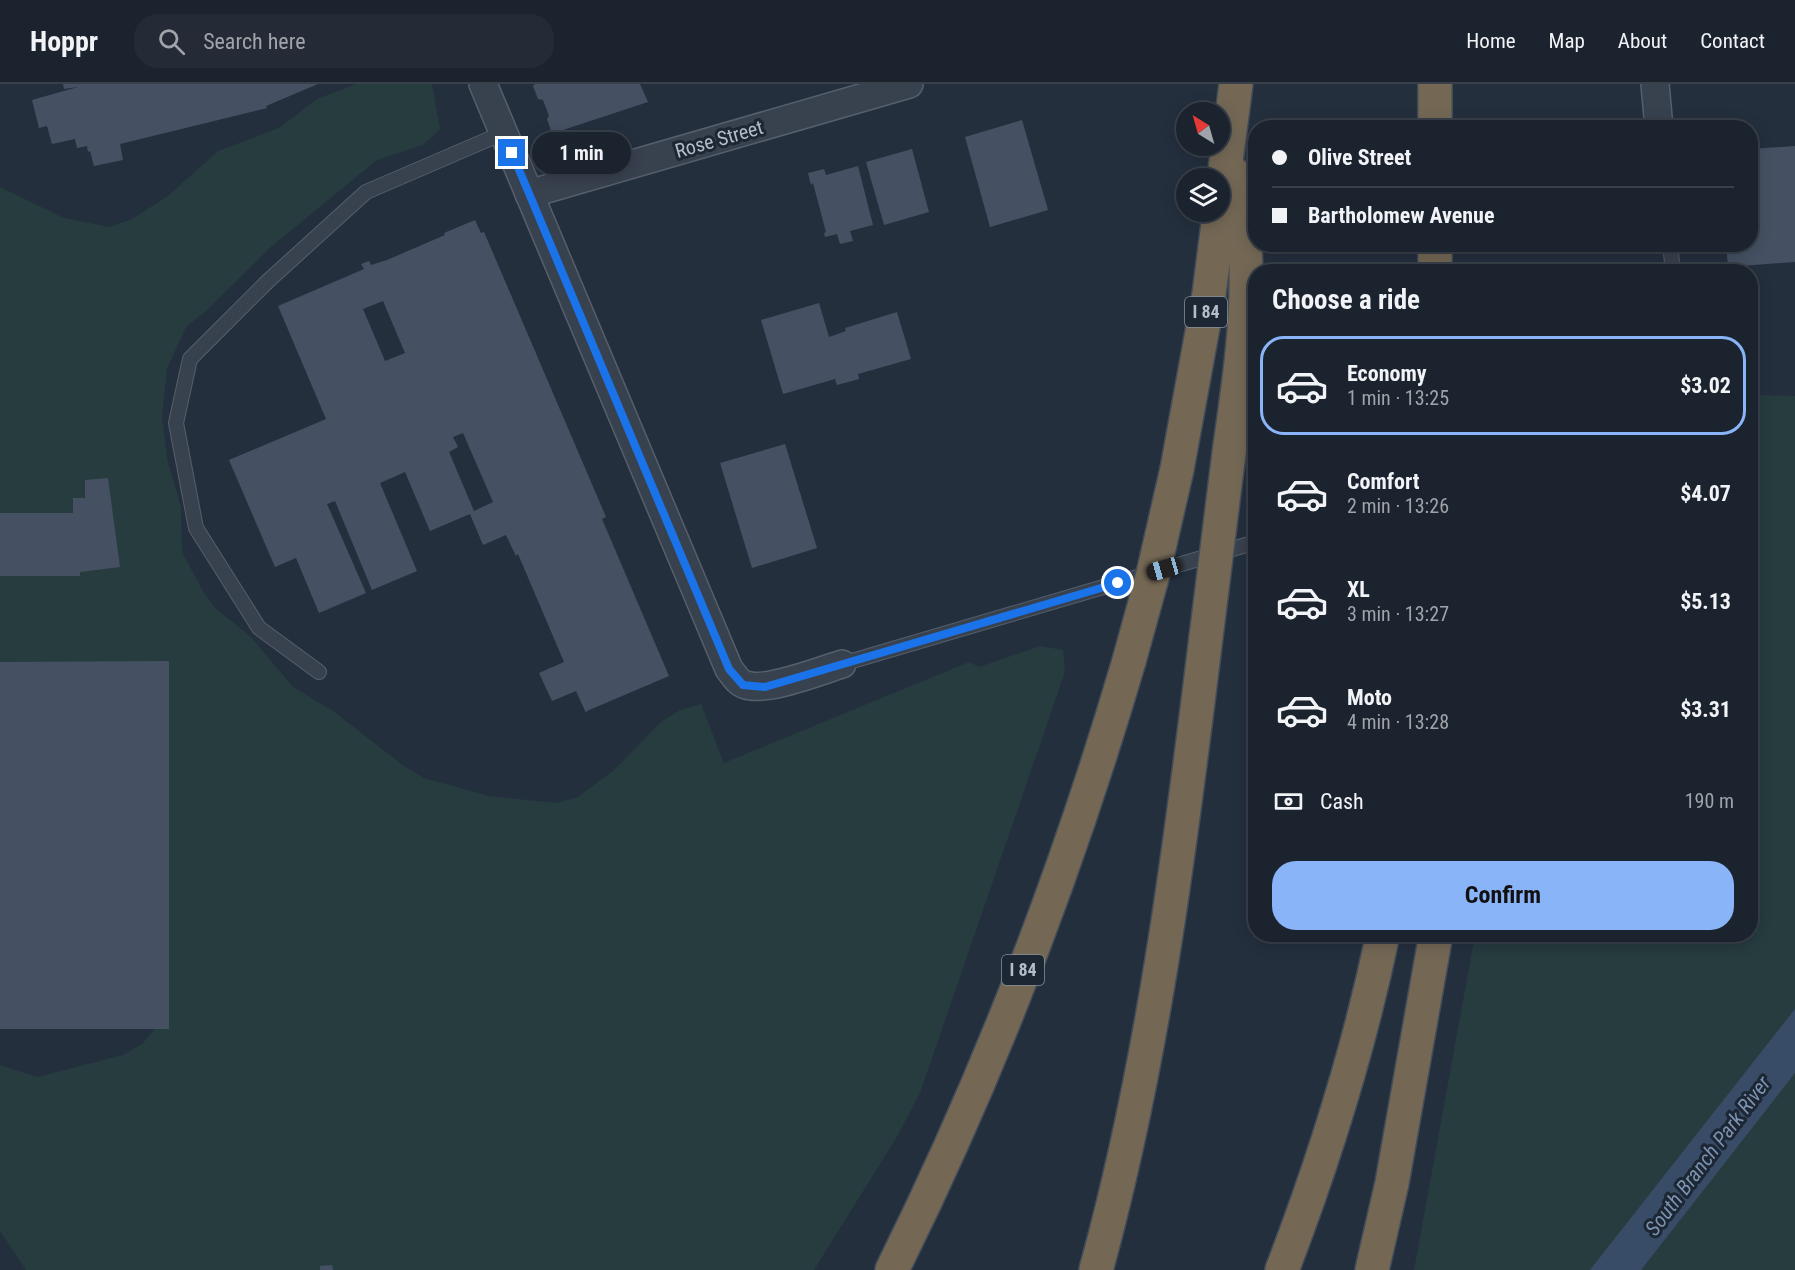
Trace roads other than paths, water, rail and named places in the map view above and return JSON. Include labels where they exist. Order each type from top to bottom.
[{"type":"highway","name":"I 84","points":[[1230,131],[1236,84]]},
{"type":"highway","points":[[1435,84],[1435,120]]},
{"type":"highway","name":"I 84","points":[[892,1270],[926,1202],[962,1120],[1026,964],[1088,791],[1129,661],[1153,574],[1177,468],[1205,316],[1227,156]]},
{"type":"highway","points":[[1096,1270],[1121,1175],[1147,1044],[1174,879],[1244,336],[1247,286],[1242,220],[1228,156]]},
{"type":"highway","points":[[1282,1270],[1312,1190],[1336,1114],[1367,1005],[1381,942]]},
{"type":"highway","points":[[1372,1270],[1392,1183],[1435,942]]},
{"type":"street","points":[[483,84],[729,669],[743,685],[765,687],[842,664]]},
{"type":"street","name":"Rose Street","points":[[529,194],[909,84]]},
{"type":"street","points":[[1655,84],[1658,120]]},
{"type":"lane","points":[[319,672],[259,628],[196,528],[176,423],[190,359],[268,281],[366,192],[503,133]]},
{"type":"lane","points":[[842,664],[1248,544]]},
{"type":"water","name":"South Branch Park River","points":[[1795,1009],[1795,1073],[1641,1270],[1590,1270]]}]
